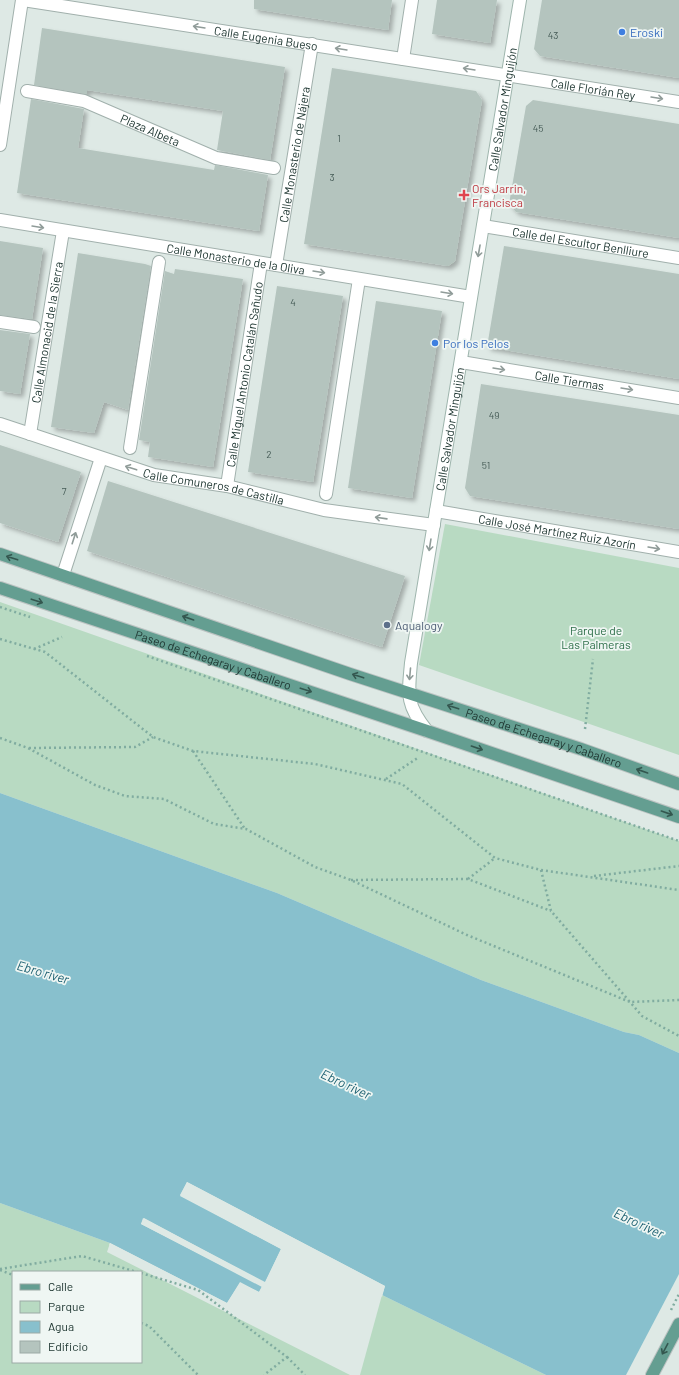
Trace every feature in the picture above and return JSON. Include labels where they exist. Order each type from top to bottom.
[{"type":"main road","name":"Paseo de Echegaray y Caballero","points":[[0,554],[408,693],[580,749],[679,784]]},
{"type":"main road","name":"Paseo de Echegaray y Caballero","points":[[0,588],[679,817]]},
{"type":"main road","points":[[652,1375],[679,1324]]},
{"type":"street","name":"Calle Eugenia Bueso","points":[[22,0],[508,75]]},
{"type":"street","points":[[0,145],[22,0]]},
{"type":"street","points":[[403,59],[412,0]]},
{"type":"street","name":"Calle Salvador Minguijón","points":[[408,693],[411,663],[520,0]]},
{"type":"street","name":"Calle Monasterio de Nájera","points":[[276,265],[312,44]]},
{"type":"street","name":"Calle Florián Rey","points":[[508,75],[679,102]]},
{"type":"street","name":"Plaza Albeta","points":[[27,91],[84,101],[216,158],[274,168]]},
{"type":"street","name":"Calle Monasterio de la Oliva","points":[[0,220],[471,297]]},
{"type":"street","name":"Calle del Escultor Benlliure","points":[[483,226],[679,258]]},
{"type":"street","name":"Calle Almonacid de la Sierra","points":[[30,434],[63,231]]},
{"type":"street","points":[[130,448],[159,262]]},
{"type":"street","name":"Calle Miguel Antonio Catalán Sañudo","points":[[227,486],[261,263]]},
{"type":"street","points":[[326,494],[359,279]]},
{"type":"street","points":[[0,322],[34,327]]},
{"type":"street","name":"Calle Tiermas","points":[[460,362],[679,398]]},
{"type":"street","name":"Calle Comuneros de Castilla","points":[[0,424],[154,475],[227,486],[324,510],[434,525]]},
{"type":"street","points":[[63,575],[101,458]]},
{"type":"street","name":"Calle José Martínez Ruiz Azorín","points":[[436,511],[679,552]]},
{"type":"street","points":[[408,693],[415,713],[427,731]]},
{"type":"path","points":[[0,607],[33,618]]},
{"type":"path","points":[[34,649],[62,637]]},
{"type":"path","points":[[0,639],[44,652],[153,737],[193,751],[315,764],[402,784],[495,858],[541,870],[679,890]]},
{"type":"path","points":[[143,655],[679,841]]},
{"type":"path","points":[[585,729],[593,659]]},
{"type":"path","points":[[28,748],[135,747],[153,737]]},
{"type":"path","points":[[0,738],[28,748],[95,785],[124,796],[164,799],[214,824],[246,829],[315,867],[351,880],[467,935],[630,1002],[679,1000]]},
{"type":"path","points":[[193,751],[246,829]]},
{"type":"path","points":[[385,780],[419,757]]},
{"type":"path","points":[[468,879],[495,858]]},
{"type":"path","points":[[589,877],[679,866]]},
{"type":"path","points":[[541,870],[551,911],[642,1016],[679,1036]]},
{"type":"path","points":[[351,880],[468,879],[551,911]]},
{"type":"path","points":[[0,1270],[82,1256],[133,1271]]},
{"type":"path","points":[[0,1270],[12,1275]]},
{"type":"path","points":[[142,1273],[198,1290],[288,1357],[305,1375]]},
{"type":"path","points":[[142,1323],[149,1326],[198,1375]]},
{"type":"path","points":[[264,1375],[288,1357]]},
{"type":"green space","name":"Parque de Las Palmeras","points":[[445,524],[679,568],[679,755],[419,665]]},
{"type":"green space","points":[[0,602],[679,841],[679,1053],[639,1035],[624,1032],[481,980],[277,893],[0,793]]},
{"type":"green space","points":[[0,1203],[110,1243],[107,1252],[350,1375],[0,1375]]},
{"type":"green space","points":[[382,1295],[546,1375],[360,1375]]},
{"type":"water","name":"Ebro river","points":[[0,793],[277,893],[481,980],[624,1032],[639,1035],[679,1053],[679,1375],[546,1375],[382,1295],[385,1286],[187,1182],[180,1196],[281,1249],[265,1283],[144,1218],[141,1224],[262,1287],[259,1292],[240,1283],[227,1303],[110,1243],[0,1203]]},
{"type":"pier","points":[[187,1182],[385,1286],[382,1297],[380,1295],[383,1287],[188,1184],[182,1195],[283,1247],[283,1250],[266,1284],[144,1220],[143,1223],[263,1285],[264,1287],[260,1294],[241,1285],[226,1305],[109,1245],[110,1243],[227,1303],[240,1282],[259,1292],[262,1286],[141,1224],[143,1218],[265,1282],[281,1249],[180,1195]]},
{"type":"pier","points":[[679,1274],[679,1375],[626,1375]]},
{"type":"building","points":[[254,0],[392,0],[388,30],[254,9]]},
{"type":"building","points":[[437,0],[497,0],[490,43],[432,34]]},
{"type":"building","points":[[542,0],[679,0],[679,78],[540,56],[534,49]]},
{"type":"building","points":[[42,28],[285,67],[270,160],[217,150],[223,111],[87,90],[87,94],[34,85]]},
{"type":"building","points":[[332,68],[476,91],[482,100],[455,261],[448,266],[304,244]]},
{"type":"building","points":[[31,99],[84,109],[78,148],[214,170],[215,165],[268,175],[259,231],[17,193]]},
{"type":"building","points":[[533,100],[679,124],[679,238],[516,212],[509,204],[526,106]]},
{"type":"building","points":[[0,241],[43,248],[32,319],[0,315]]},
{"type":"building","points":[[504,246],[679,274],[679,379],[487,347]]},
{"type":"building","points":[[78,253],[151,266],[128,410],[104,402],[94,433],[51,427]]},
{"type":"building","points":[[175,269],[243,279],[213,467],[148,457],[150,442],[139,440],[165,271],[174,274]]},
{"type":"building","points":[[277,286],[343,296],[313,482],[248,472]]},
{"type":"building","points":[[376,301],[442,311],[412,498],[348,488]]},
{"type":"building","points":[[0,330],[30,334],[20,394],[0,391]]},
{"type":"building","points":[[481,384],[679,415],[679,529],[470,496],[465,488]]},
{"type":"building","points":[[0,445],[81,472],[58,542],[0,523]]},
{"type":"building","points":[[108,481],[405,576],[382,647],[87,551]]},
{"type":"place","name":"Eroski","points":[[622,32]]},
{"type":"place","name":"Ors Jarrin, Francisca","points":[[464,195]]},
{"type":"place","name":"Por los Pelos","points":[[435,343]]},
{"type":"place","name":"Aqualogy","points":[[387,625]]}]
